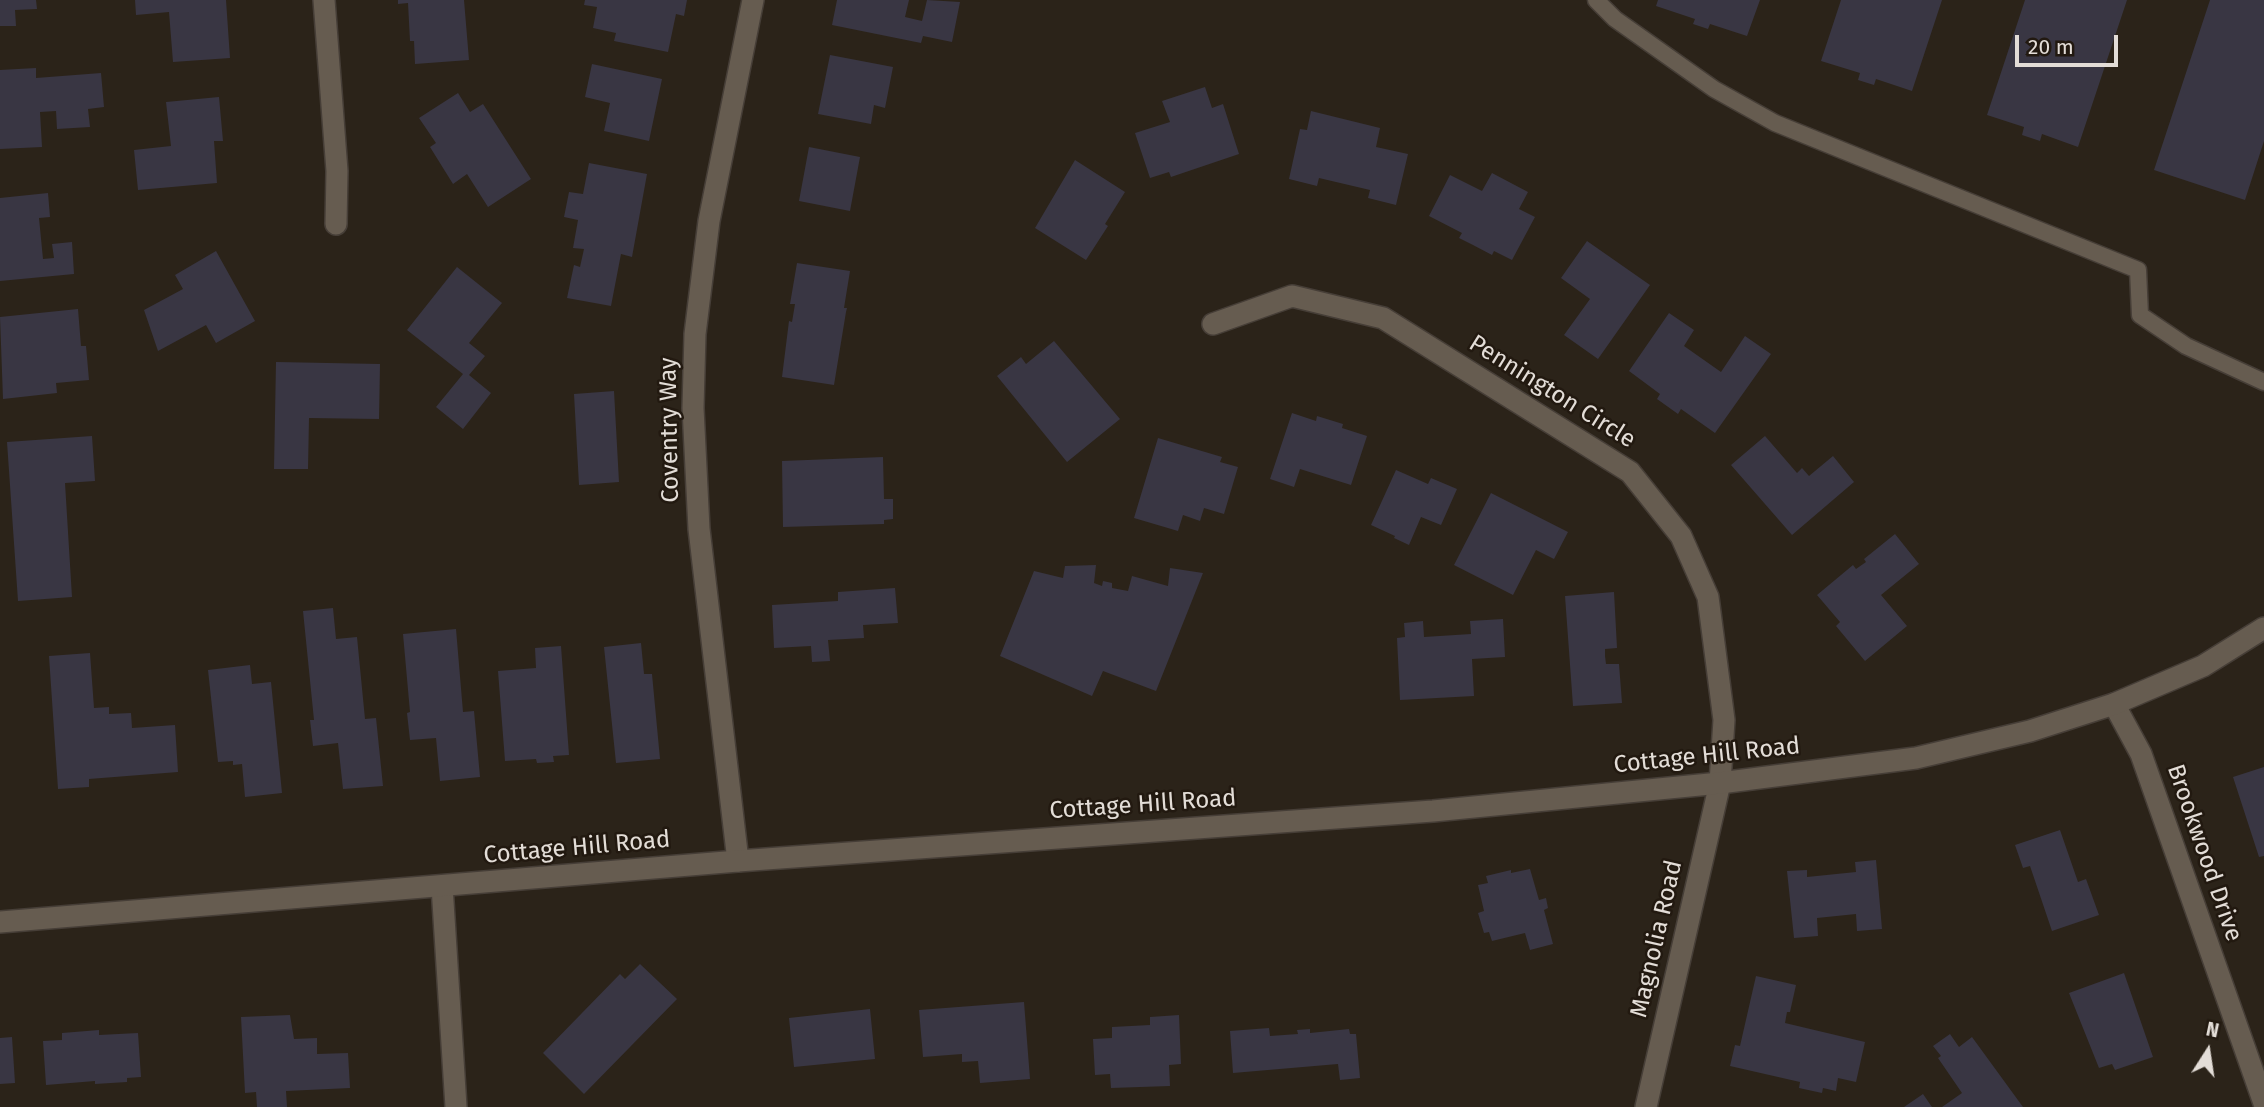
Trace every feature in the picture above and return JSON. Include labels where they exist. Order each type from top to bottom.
[{"type":"street","points":[[324,0],[337,171],[336,224]]},
{"type":"street","name":"Coventry Way","points":[[738,861],[699,529],[693,408],[695,334],[709,220],[753,0]]},
{"type":"street","name":"Pennington Circle","points":[[1213,324],[1292,296],[1383,318],[1630,472],[1681,536],[1708,597],[1724,720],[1720,783]]},
{"type":"street","name":"Cottage Hill Road","points":[[0,922],[738,861],[1433,811],[1720,783],[1916,758],[2030,731],[2114,704],[2203,666],[2264,628]]},
{"type":"street","name":"Brookwood Drive","points":[[2114,704],[2141,754],[2264,1104]]},
{"type":"street","name":"Magnolia Road","points":[[1646,1107],[1720,783]]},
{"type":"street","points":[[442,886],[456,1107]]},
{"type":"street","points":[[2255,1107],[2264,1104]]},
{"type":"lane","points":[[1596,0],[1615,19],[1714,89],[1775,123],[2138,270],[2140,316],[2186,346],[2264,382]]},
{"type":"building","points":[[0,0],[36,0],[37,9],[15,10],[16,26],[0,26]]},
{"type":"building","points":[[135,0],[226,0],[230,58],[173,62],[169,12],[136,15]]},
{"type":"building","points":[[398,0],[464,0],[469,60],[415,64],[414,41],[410,41],[408,3],[398,4]]},
{"type":"building","points":[[585,0],[687,0],[684,16],[676,14],[668,52],[614,41],[616,33],[593,28],[597,7],[584,5]]},
{"type":"building","points":[[837,0],[909,0],[905,17],[922,21],[927,0],[960,2],[952,42],[923,36],[921,43],[832,25]]},
{"type":"building","points":[[1658,0],[1760,0],[1747,36],[1710,24],[1708,29],[1693,24],[1695,19],[1656,6]]},
{"type":"building","points":[[1841,0],[1942,0],[1912,91],[1876,79],[1874,85],[1858,80],[1860,73],[1821,61]]},
{"type":"building","points":[[2025,0],[2127,0],[2078,147],[2042,134],[2040,141],[2022,135],[2024,127],[1987,115]]},
{"type":"building","points":[[2210,0],[2264,0],[2264,141],[2245,200],[2154,170]]},
{"type":"building","points":[[830,55],[893,67],[885,108],[874,105],[871,124],[818,114]]},
{"type":"building","points":[[592,64],[662,79],[649,141],[604,131],[610,103],[585,97]]},
{"type":"building","points":[[36,68],[36,78],[101,73],[104,107],[88,109],[90,127],[57,129],[56,111],[40,112],[42,147],[0,149],[0,70]]},
{"type":"building","points":[[1205,87],[1212,108],[1223,104],[1239,154],[1171,177],[1169,172],[1150,178],[1135,133],[1170,122],[1162,101]]},
{"type":"building","points":[[458,93],[470,112],[483,104],[531,179],[488,207],[467,174],[453,184],[430,147],[436,143],[419,118]]},
{"type":"building","points":[[219,97],[223,141],[214,141],[217,183],[138,190],[134,150],[171,146],[166,102]]},
{"type":"building","points":[[1311,111],[1380,128],[1376,147],[1408,154],[1396,205],[1368,198],[1370,190],[1319,178],[1317,186],[1289,179],[1300,129],[1307,130]]},
{"type":"building","points":[[809,147],[860,157],[850,211],[799,201]]},
{"type":"building","points":[[1075,160],[1125,192],[1105,224],[1108,226],[1086,260],[1035,228]]},
{"type":"building","points":[[589,163],[647,174],[632,257],[621,254],[611,306],[567,298],[574,265],[580,267],[584,249],[573,248],[578,220],[564,217],[569,192],[583,194]]},
{"type":"building","points":[[1492,173],[1528,192],[1519,209],[1535,217],[1512,260],[1494,251],[1492,255],[1459,238],[1462,233],[1429,216],[1450,175],[1482,191]]},
{"type":"building","points":[[48,193],[50,217],[39,218],[43,259],[54,258],[52,244],[72,242],[74,274],[0,281],[0,198]]},
{"type":"building","points":[[1587,241],[1650,285],[1598,359],[1564,335],[1590,299],[1561,278]]},
{"type":"building","points":[[216,251],[255,321],[216,343],[206,325],[158,351],[144,310],[183,289],[175,275]]},
{"type":"building","points":[[797,263],[850,271],[844,308],[847,308],[834,385],[782,377],[789,321],[792,322],[795,304],[790,304]]},
{"type":"building","points":[[457,267],[502,303],[469,343],[485,356],[469,375],[491,393],[463,429],[436,407],[463,374],[407,330]]},
{"type":"building","points":[[78,309],[81,346],[86,346],[89,380],[56,383],[57,393],[3,399],[0,317]]},
{"type":"building","points":[[1669,313],[1694,330],[1684,346],[1721,372],[1745,336],[1771,354],[1715,433],[1681,409],[1678,414],[1657,399],[1660,394],[1629,371]]},
{"type":"building","points":[[1054,341],[1120,419],[1067,462],[997,376],[1021,357],[1026,364]]},
{"type":"building","points":[[276,362],[380,364],[379,419],[309,418],[308,469],[274,469]]},
{"type":"building","points":[[614,391],[619,482],[579,485],[574,394]]},
{"type":"building","points":[[1292,413],[1316,421],[1317,416],[1343,424],[1342,428],[1367,436],[1351,485],[1300,469],[1294,487],[1270,479]]},
{"type":"building","points":[[92,436],[95,481],[65,483],[72,597],[18,601],[7,442]]},
{"type":"building","points":[[1765,436],[1797,473],[1802,468],[1809,476],[1833,456],[1854,482],[1792,535],[1731,465]]},
{"type":"building","points":[[1158,438],[1222,457],[1220,462],[1238,467],[1224,514],[1204,508],[1200,521],[1183,515],[1178,531],[1134,518]]},
{"type":"building","points":[[883,457],[884,499],[893,499],[893,519],[884,520],[884,524],[783,527],[782,461]]},
{"type":"building","points":[[1396,470],[1428,484],[1431,478],[1457,489],[1441,525],[1421,517],[1409,545],[1371,525]]},
{"type":"building","points":[[1491,493],[1568,532],[1554,559],[1536,550],[1513,595],[1454,565]]},
{"type":"building","points":[[1895,534],[1919,564],[1881,595],[1907,626],[1865,661],[1836,626],[1840,622],[1817,595],[1853,565],[1856,569],[1866,562],[1864,559]]},
{"type":"building","points":[[1096,565],[1094,583],[1102,586],[1103,581],[1112,583],[1112,588],[1128,591],[1132,576],[1168,586],[1170,568],[1203,573],[1156,691],[1103,671],[1092,696],[1000,656],[1034,571],[1063,578],[1065,566]]},
{"type":"building","points":[[895,588],[898,623],[863,625],[864,638],[828,640],[830,661],[812,662],[811,646],[774,648],[772,605],[838,601],[838,592]]},
{"type":"building","points":[[1614,592],[1617,648],[1605,649],[1605,656],[1606,664],[1619,664],[1622,703],[1573,706],[1565,596]]},
{"type":"building","points":[[333,608],[336,639],[357,637],[365,719],[376,718],[383,786],[343,789],[338,743],[313,746],[310,720],[314,720],[303,611]]},
{"type":"building","points":[[1503,619],[1505,657],[1472,659],[1474,696],[1400,700],[1397,638],[1405,637],[1404,623],[1423,621],[1424,637],[1471,634],[1470,621]]},
{"type":"building","points":[[456,629],[463,712],[474,711],[480,777],[440,781],[436,738],[410,740],[403,634]]},
{"type":"building","points":[[641,643],[644,674],[652,674],[660,759],[616,763],[604,647]]},
{"type":"building","points":[[561,646],[569,755],[553,756],[554,762],[537,763],[536,759],[505,761],[498,671],[536,668],[535,648]]},
{"type":"building","points":[[90,653],[94,708],[109,707],[109,714],[131,713],[132,728],[175,725],[178,772],[89,779],[89,787],[58,789],[49,656]]},
{"type":"building","points":[[250,665],[252,684],[271,682],[282,793],[245,797],[242,764],[233,765],[233,761],[218,762],[208,670]]},
{"type":"building","points":[[2264,767],[2264,856],[2259,857],[2233,777]]},
{"type":"building","points":[[2060,830],[2078,882],[2086,879],[2099,915],[2052,931],[2030,866],[2023,868],[2015,845]]},
{"type":"building","points":[[1876,860],[1882,929],[1857,931],[1856,914],[1817,918],[1818,936],[1794,938],[1787,871],[1807,870],[1807,877],[1856,872],[1855,862]]},
{"type":"building","points":[[1530,869],[1539,900],[1546,898],[1548,908],[1544,910],[1553,944],[1530,950],[1525,933],[1492,941],[1489,932],[1484,933],[1478,913],[1484,911],[1478,885],[1488,883],[1486,876]]},
{"type":"building","points":[[640,964],[677,999],[584,1094],[543,1053],[620,974],[625,979]]},
{"type":"building","points":[[2124,973],[2153,1057],[2115,1070],[2112,1064],[2099,1068],[2069,993]]},
{"type":"building","points":[[1756,976],[1796,985],[1785,1023],[1865,1042],[1856,1082],[1838,1078],[1836,1091],[1823,1088],[1822,1093],[1799,1088],[1800,1082],[1730,1066],[1735,1045],[1740,1046]]},
{"type":"building","points":[[1024,1002],[1030,1079],[980,1083],[978,1061],[962,1062],[962,1054],[923,1057],[919,1010]]},
{"type":"building","points":[[870,1009],[875,1059],[794,1067],[789,1018]]},
{"type":"building","points":[[290,1015],[294,1039],[317,1038],[317,1054],[348,1053],[350,1088],[286,1091],[287,1107],[257,1107],[256,1092],[245,1093],[241,1017]]},
{"type":"building","points":[[1179,1015],[1181,1064],[1169,1065],[1170,1086],[1111,1088],[1110,1074],[1095,1075],[1093,1039],[1112,1038],[1112,1027],[1150,1025],[1150,1017]]},
{"type":"building","points":[[1269,1028],[1270,1036],[1298,1034],[1297,1030],[1310,1029],[1310,1033],[1349,1029],[1350,1034],[1356,1034],[1360,1078],[1340,1080],[1338,1064],[1233,1073],[1230,1031]]},
{"type":"building","points":[[99,1030],[99,1035],[138,1033],[141,1077],[127,1078],[127,1082],[95,1084],[95,1081],[46,1085],[43,1041],[62,1040],[62,1033]]},
{"type":"building","points":[[1950,1034],[1959,1047],[1972,1037],[2023,1107],[1942,1107],[1962,1093],[1933,1046]]},
{"type":"building","points":[[12,1037],[15,1083],[0,1084],[0,1038]]},
{"type":"building","points":[[1923,1094],[1932,1107],[1904,1107]]}]
